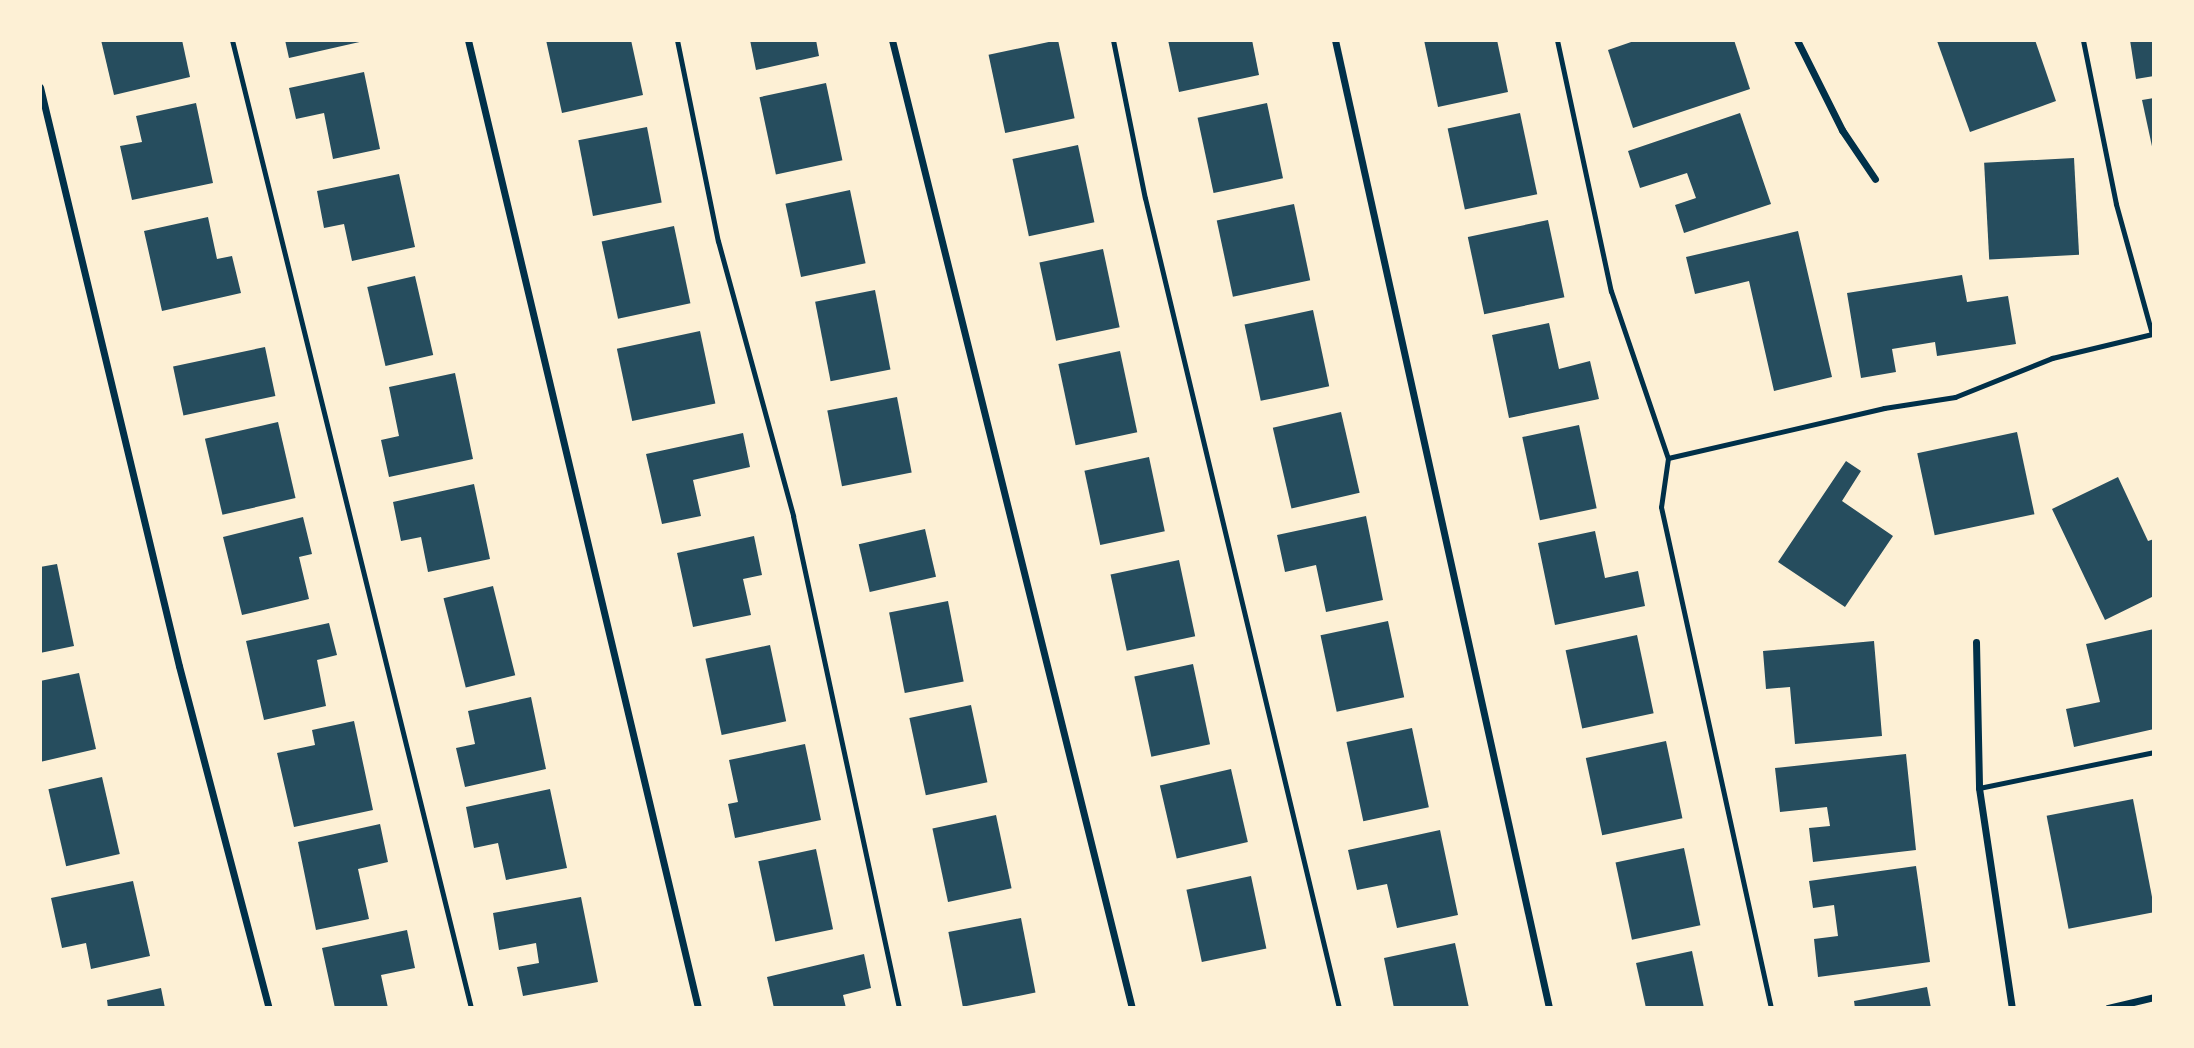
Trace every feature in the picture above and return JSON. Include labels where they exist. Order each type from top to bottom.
[{"type":"street","points":[[468,40],[698,1008]]},
{"type":"street","points":[[892,40],[1132,1008]]},
{"type":"street","points":[[1335,40],[1549,1008]]},
{"type":"street","points":[[1797,40],[1842,130],[1875,179]]},
{"type":"street","points":[[40,87],[179,666],[269,1008]]},
{"type":"street","points":[[1976,642],[1979,788],[2012,1008]]},
{"type":"street","points":[[2108,1008],[2154,997]]},
{"type":"lane","points":[[232,40],[471,1008]]},
{"type":"lane","points":[[677,40],[718,241],[793,516],[899,1008]]},
{"type":"lane","points":[[1113,40],[1145,198],[1339,1008]]},
{"type":"lane","points":[[1558,40],[1611,291],[1668,458],[1661,507],[1771,1008]]},
{"type":"lane","points":[[1668,458],[1884,408],[1955,397],[2052,358],[2153,337],[2116,204],[2083,40]]},
{"type":"lane","points":[[1979,788],[2154,752]]},
{"type":"building","points":[[101,40],[182,40],[190,77],[114,95]]},
{"type":"building","points":[[285,40],[364,40],[364,41],[289,58]]},
{"type":"building","points":[[546,40],[631,40],[643,95],[562,113]]},
{"type":"building","points":[[750,40],[816,40],[819,56],[756,70]]},
{"type":"building","points":[[1058,40],[1075,118],[1005,133],[989,55]]},
{"type":"building","points":[[1168,40],[1252,40],[1259,75],[1179,92]]},
{"type":"building","points":[[1424,40],[1497,40],[1508,92],[1438,107]]},
{"type":"building","points":[[1637,40],[1734,40],[1750,89],[1633,128],[1608,50]]},
{"type":"building","points":[[2035,40],[2056,101],[1970,132],[1937,41]]},
{"type":"building","points":[[2130,40],[2154,40],[2154,76],[2136,79]]},
{"type":"building","points":[[364,72],[380,149],[333,159],[324,113],[296,119],[289,88]]},
{"type":"building","points":[[826,83],[842,160],[776,174],[759,97]]},
{"type":"building","points":[[2154,98],[2154,151],[2153,151],[2142,100]]},
{"type":"building","points":[[196,103],[213,183],[132,200],[120,146],[142,142],[136,116]]},
{"type":"building","points":[[1267,103],[1283,178],[1214,193],[1198,118]]},
{"type":"building","points":[[1520,113],[1537,194],[1465,210],[1448,128]]},
{"type":"building","points":[[1740,113],[1771,204],[1684,233],[1675,205],[1696,198],[1687,173],[1640,188],[1628,151]]},
{"type":"building","points":[[647,127],[662,203],[593,216],[578,140]]},
{"type":"building","points":[[1078,145],[1094,222],[1029,236],[1012,159]]},
{"type":"building","points":[[2074,158],[2079,255],[1989,260],[1984,163]]},
{"type":"building","points":[[399,174],[415,247],[352,261],[344,224],[324,228],[317,191]]},
{"type":"building","points":[[850,190],[866,263],[801,277],[785,204]]},
{"type":"building","points":[[1294,204],[1310,280],[1233,297],[1217,220]]},
{"type":"building","points":[[208,217],[217,259],[232,256],[241,293],[162,311],[144,231]]},
{"type":"building","points":[[1548,220],[1564,297],[1484,314],[1468,237]]},
{"type":"building","points":[[674,226],[690,303],[618,319],[602,241]]},
{"type":"building","points":[[1798,231],[1832,377],[1774,391],[1749,281],[1695,294],[1686,257]]},
{"type":"building","points":[[1103,249],[1120,327],[1056,341],[1039,263]]},
{"type":"building","points":[[1962,275],[1967,302],[2008,296],[2016,344],[1937,356],[1935,342],[1892,349],[1896,372],[1861,378],[1847,293]]},
{"type":"building","points":[[415,276],[433,355],[385,366],[367,287]]},
{"type":"building","points":[[875,290],[890,370],[831,381],[815,302]]},
{"type":"building","points":[[1313,310],[1329,386],[1261,401],[1245,325]]},
{"type":"building","points":[[1549,323],[1559,369],[1590,361],[1599,399],[1509,418],[1492,335]]},
{"type":"building","points":[[700,331],[715,403],[632,421],[617,349]]},
{"type":"building","points":[[265,347],[275,396],[183,415],[173,367]]},
{"type":"building","points":[[1120,351],[1137,432],[1076,445],[1058,364]]},
{"type":"building","points":[[455,373],[473,459],[389,477],[381,440],[399,436],[389,387]]},
{"type":"building","points":[[897,397],[912,473],[842,486],[827,411]]},
{"type":"building","points":[[1341,412],[1360,493],[1291,509],[1273,428]]},
{"type":"building","points":[[278,422],[296,498],[222,515],[205,439]]},
{"type":"building","points":[[1579,425],[1597,508],[1540,520],[1522,437]]},
{"type":"building","points":[[2017,432],[2034,514],[1935,535],[1917,453]]},
{"type":"building","points":[[743,433],[750,467],[693,480],[701,516],[662,524],[646,454]]},
{"type":"building","points":[[1149,457],[1165,531],[1100,545],[1084,471]]},
{"type":"building","points":[[1846,461],[1861,471],[1842,501],[1893,536],[1845,607],[1778,562]]},
{"type":"building","points":[[2118,477],[2148,541],[2154,539],[2154,596],[2105,620],[2052,509]]},
{"type":"building","points":[[474,484],[490,559],[428,572],[421,537],[401,541],[393,502]]},
{"type":"building","points":[[1366,516],[1383,600],[1326,612],[1316,565],[1285,572],[1277,535]]},
{"type":"building","points":[[303,517],[312,554],[299,557],[309,599],[242,615],[223,537]]},
{"type":"building","points":[[925,529],[936,577],[870,592],[859,544]]},
{"type":"building","points":[[1595,531],[1605,578],[1638,571],[1645,606],[1555,625],[1538,543]]},
{"type":"building","points":[[754,536],[762,575],[743,579],[751,615],[693,627],[677,553]]},
{"type":"building","points":[[1179,560],[1195,636],[1127,651],[1111,575]]},
{"type":"building","points":[[57,564],[74,646],[40,653],[40,567]]},
{"type":"building","points":[[493,586],[515,675],[466,688],[444,598]]},
{"type":"building","points":[[948,601],[964,681],[905,693],[889,612]]},
{"type":"building","points":[[1388,621],[1404,697],[1337,712],[1321,635]]},
{"type":"building","points":[[329,623],[337,655],[317,660],[326,706],[264,720],[246,641]]},
{"type":"building","points":[[2154,629],[2154,729],[2074,747],[2066,709],[2100,702],[2086,644]]},
{"type":"building","points":[[1637,635],[1654,713],[1582,728],[1566,650]]},
{"type":"building","points":[[1874,641],[1882,736],[1795,744],[1790,687],[1766,689],[1763,651]]},
{"type":"building","points":[[770,645],[786,721],[722,735],[705,659]]},
{"type":"building","points":[[1193,664],[1210,744],[1151,757],[1134,676]]},
{"type":"building","points":[[79,673],[96,749],[40,762],[40,681]]},
{"type":"building","points":[[531,697],[546,769],[465,787],[456,748],[475,744],[468,711]]},
{"type":"building","points":[[971,705],[987,782],[926,795],[909,718]]},
{"type":"building","points":[[354,721],[373,810],[294,827],[277,753],[315,745],[312,730]]},
{"type":"building","points":[[1412,728],[1429,807],[1363,821],[1346,742]]},
{"type":"building","points":[[1666,741],[1682,818],[1602,835],[1586,758]]},
{"type":"building","points":[[805,744],[821,820],[735,838],[728,804],[738,802],[729,760]]},
{"type":"building","points":[[1906,754],[1916,850],[1813,862],[1809,828],[1830,826],[1827,807],[1780,812],[1775,768]]},
{"type":"building","points":[[1231,769],[1248,842],[1177,858],[1160,785]]},
{"type":"building","points":[[102,777],[120,854],[66,866],[48,789]]},
{"type":"building","points":[[550,789],[567,868],[506,880],[498,843],[474,848],[466,807]]},
{"type":"building","points":[[2133,799],[2154,912],[2069,929],[2047,816]]},
{"type":"building","points":[[996,815],[1012,888],[948,902],[932,829]]},
{"type":"building","points":[[380,824],[388,862],[358,869],[369,919],[316,930],[298,842]]},
{"type":"building","points":[[1440,830],[1458,915],[1397,928],[1387,884],[1357,890],[1348,850]]},
{"type":"building","points":[[1684,848],[1700,925],[1632,940],[1616,863]]},
{"type":"building","points":[[816,849],[833,929],[775,941],[758,861]]},
{"type":"building","points":[[1916,866],[1930,962],[1818,977],[1814,939],[1838,936],[1834,905],[1813,908],[1809,881]]},
{"type":"building","points":[[1251,876],[1266,948],[1202,962],[1186,890]]},
{"type":"building","points":[[133,881],[150,956],[91,969],[86,943],[62,948],[51,898]]},
{"type":"building","points":[[581,897],[598,982],[523,996],[517,967],[539,963],[536,943],[499,950],[493,913]]},
{"type":"building","points":[[1021,918],[1036,993],[963,1007],[948,932]]},
{"type":"building","points":[[407,930],[415,968],[381,975],[388,1008],[335,1008],[322,948]]},
{"type":"building","points":[[1455,943],[1469,1008],[1394,1008],[1384,958]]},
{"type":"building","points":[[1692,951],[1704,1008],[1646,1008],[1636,963]]},
{"type":"building","points":[[864,954],[871,988],[843,995],[846,1008],[774,1008],[767,977]]},
{"type":"building","points":[[1927,987],[1931,1008],[1855,1008],[1854,1001]]},
{"type":"building","points":[[161,988],[165,1008],[108,1008],[107,1000]]}]
